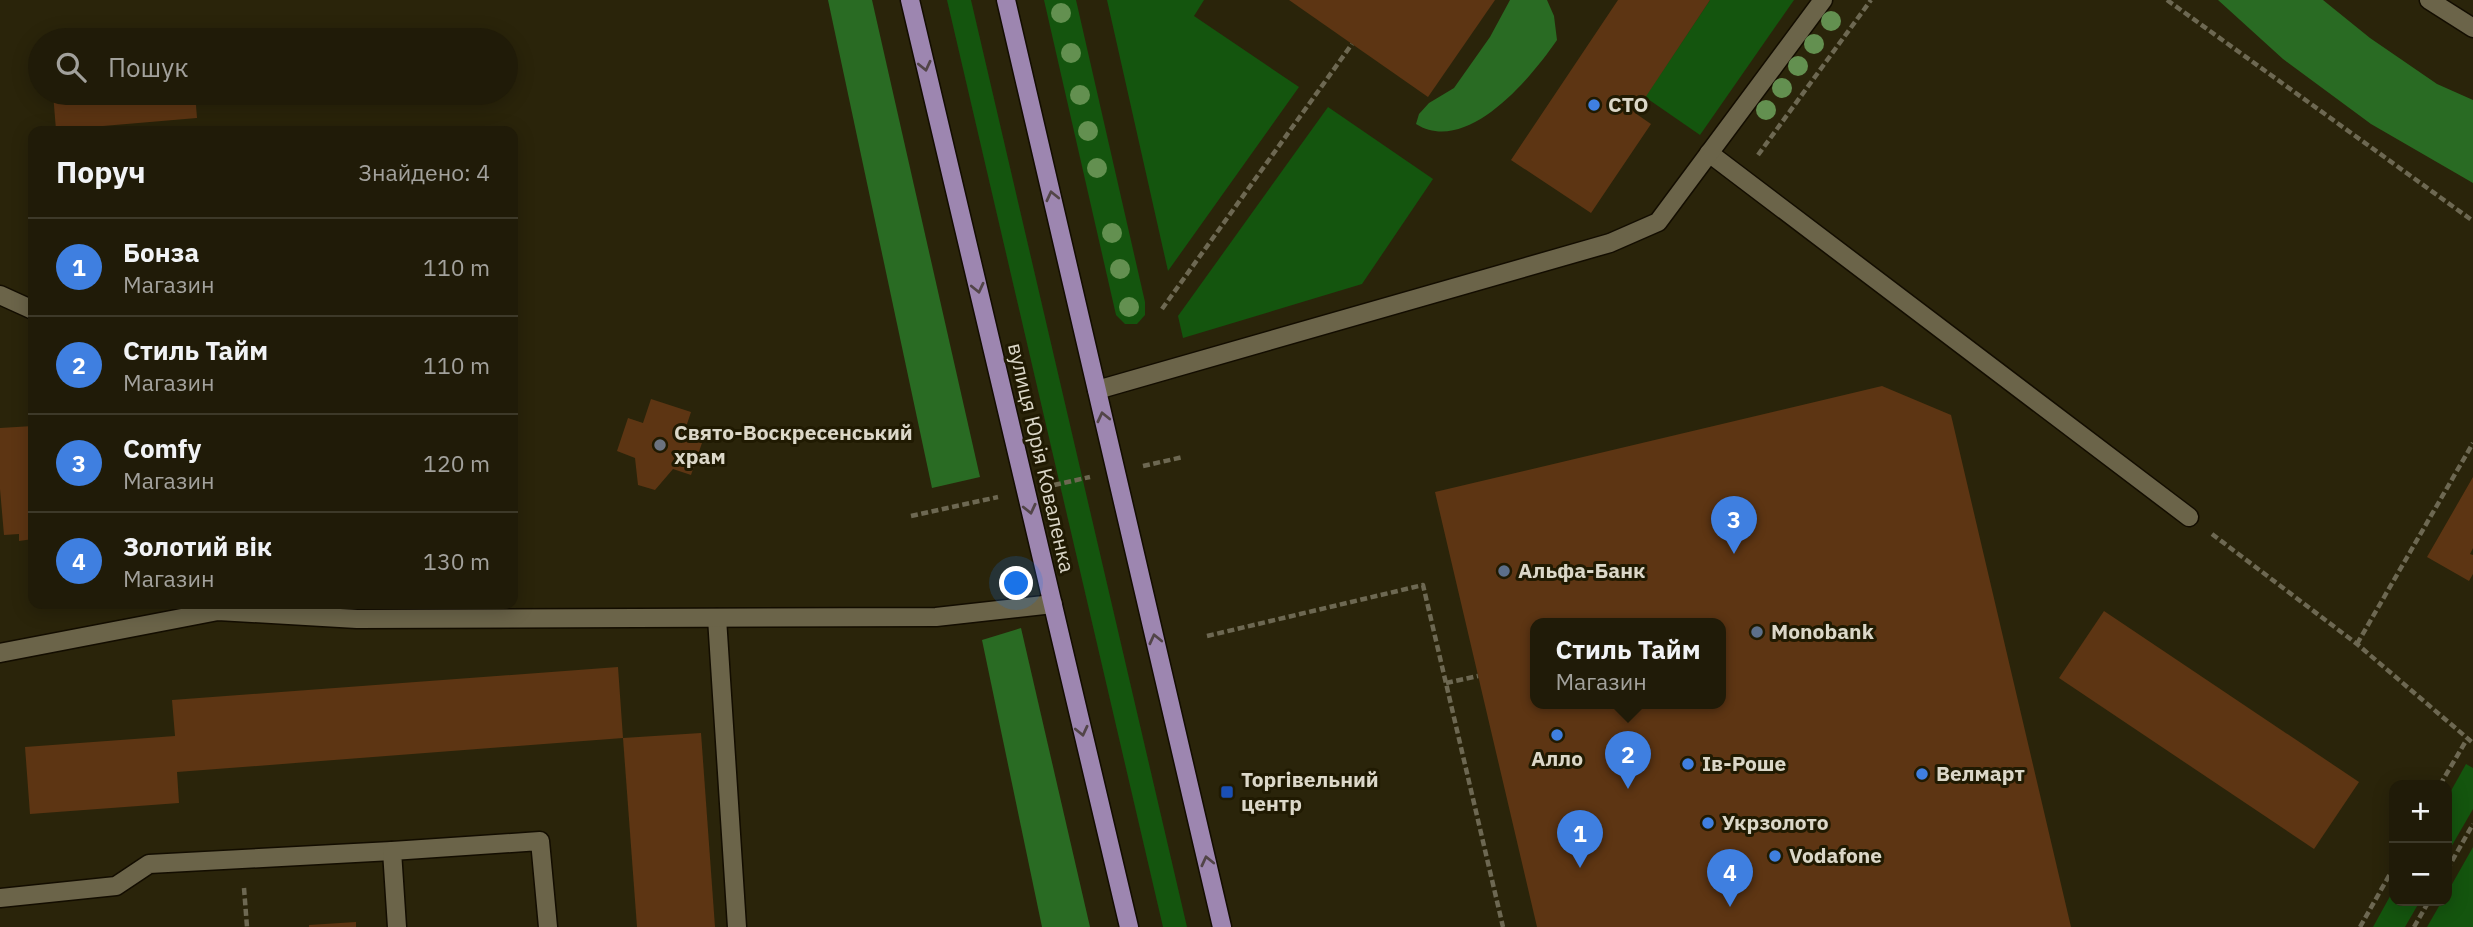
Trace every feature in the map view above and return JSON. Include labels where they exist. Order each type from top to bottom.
[{"type":"main road","name":"вулиця Юрія Коваленка","points":[[909,0],[1129,927]]},
{"type":"main road","points":[[1006,0],[1222,927]]},
{"type":"lane","points":[[1097,390],[1610,243],[1658,222],[1823,0]]},
{"type":"lane","points":[[2429,0],[2473,28]]},
{"type":"lane","points":[[1709,153],[2189,517]]},
{"type":"lane","points":[[0,295],[28,308]]},
{"type":"lane","points":[[241,609],[357,619],[936,617],[1053,604]]},
{"type":"lane","points":[[0,653],[209,609]]},
{"type":"lane","points":[[717,618],[737,927]]},
{"type":"lane","points":[[0,898],[116,886],[149,864],[540,841],[548,927]]},
{"type":"lane","points":[[391,851],[397,927]]},
{"type":"path","points":[[1741,177],[1871,0]]},
{"type":"path","points":[[2167,0],[2473,221]]},
{"type":"path","points":[[1162,309],[1352,44]]},
{"type":"path","points":[[2357,645],[2473,443]]},
{"type":"path","points":[[1207,636],[1423,585],[1503,927]]},
{"type":"path","points":[[1446,683],[1478,676]]},
{"type":"path","points":[[2444,780],[2467,739],[2473,743]]},
{"type":"path","points":[[2452,861],[2473,824]]},
{"type":"path","points":[[242,859],[247,927]]},
{"type":"path","points":[[2360,927],[2389,876]]},
{"type":"path","points":[[2414,927],[2426,906]]},
{"type":"green space","points":[[828,0],[872,0],[980,477],[932,488]]},
{"type":"green space","points":[[947,0],[971,0],[1187,927],[1163,927]]},
{"type":"green space","points":[[1044,0],[1076,0],[1145,302],[1145,315],[1137,324],[1125,324],[1116,315]]},
{"type":"green space","points":[[1107,0],[1204,0],[1194,16],[1299,87],[1168,271]]},
{"type":"green space","points":[[1510,0],[1547,0],[1554,16],[1557,40],[1546,56],[1514,92],[1476,122],[1456,130],[1436,131],[1416,124],[1419,114],[1429,103],[1454,88],[1490,37]]},
{"type":"green space","points":[[1710,0],[1794,0],[1700,135],[1645,97]]},
{"type":"green space","points":[[2218,0],[2323,0],[2370,38],[2437,84],[2473,100],[2473,183],[2371,124],[2283,59]]},
{"type":"green space","points":[[1328,107],[1433,179],[1362,284],[1183,338],[1178,316]]},
{"type":"green space","points":[[1021,628],[1090,927],[1042,927],[982,640]]},
{"type":"green space","points":[[2466,764],[2473,768],[2473,809],[2452,845],[2452,843],[2452,789]]},
{"type":"green space","points":[[2473,847],[2473,927],[2427,927],[2439,906],[2452,906],[2452,884]]},
{"type":"green space","points":[[2389,898],[2389,906],[2417,906],[2405,927],[2373,927]]},
{"type":"building","points":[[1289,0],[1495,0],[1428,97]]},
{"type":"building","name":"СТО","points":[[1618,0],[1710,0],[1635,113],[1651,124],[1591,213],[1511,160]]},
{"type":"building","points":[[54,105],[196,105],[197,118],[103,126],[56,126]]},
{"type":"building","points":[[1882,386],[1951,415],[2071,927],[1537,927],[1435,492]]},
{"type":"building","name":"Свято-Воскресенський храм","points":[[651,399],[691,412],[684,433],[703,440],[691,475],[673,469],[655,490],[638,485],[635,458],[617,451],[628,418],[643,423]]},
{"type":"building","points":[[28,426],[28,540],[19,541],[19,534],[4,535],[0,489],[0,428]]},
{"type":"building","points":[[2473,477],[2473,548],[2470,554],[2473,555],[2473,574],[2469,581],[2427,557]]},
{"type":"building","points":[[2104,611],[2359,782],[2314,849],[2059,678]]},
{"type":"building","points":[[618,667],[623,738],[177,772],[179,803],[30,814],[25,747],[175,736],[172,700]]},
{"type":"building","points":[[701,733],[715,927],[637,927],[623,738]]},
{"type":"building","points":[[356,922],[356,927],[309,927],[309,925]]},
{"type":"place","name":"СТО","points":[[1594,105]]},
{"type":"place","name":"Свято-Воскресенський храм","points":[[660,445]]},
{"type":"place","name":"Comfy","points":[[1734,554]]},
{"type":"place","name":"Альфа-Банк","points":[[1504,571]]},
{"type":"place","name":"Monobank","points":[[1757,632]]},
{"type":"place","name":"Алло","points":[[1557,735]]},
{"type":"place","name":"Ів-Роше","points":[[1688,764]]},
{"type":"place","name":"Велмарт","points":[[1922,774]]},
{"type":"place","name":"Стиль Тайм","points":[[1628,789]]},
{"type":"place","name":"Торгівельний центр","points":[[1227,792]]},
{"type":"place","name":"Укрзолото","points":[[1708,823]]},
{"type":"place","name":"Vodafone","points":[[1775,856]]},
{"type":"place","name":"Бонза","points":[[1580,868]]},
{"type":"place","name":"Золотий вік","points":[[1730,907]]}]
